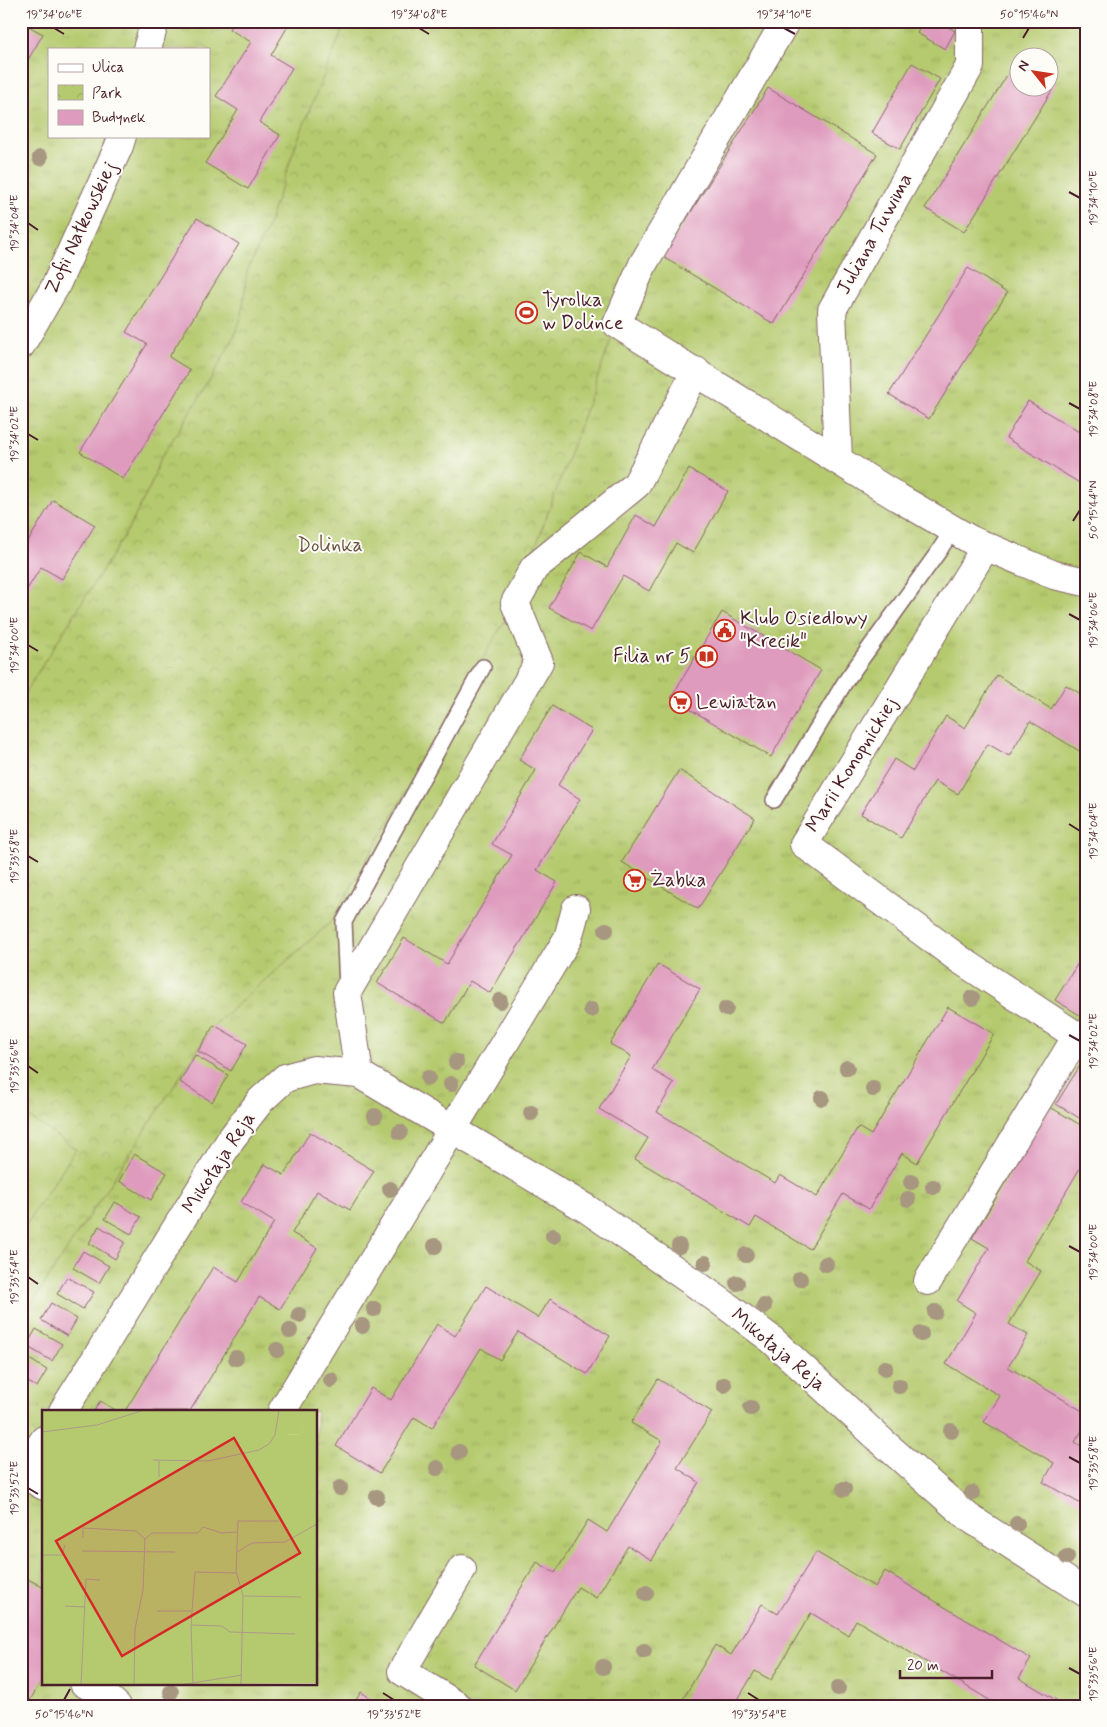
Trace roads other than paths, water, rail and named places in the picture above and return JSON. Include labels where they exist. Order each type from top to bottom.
[{"type":"street","points":[[147,48],[155,21]]},
{"type":"street","name":"Juliana Tuwima","points":[[838,460],[832,310],[970,66],[970,21]]},
{"type":"street","points":[[784,24],[642,264],[617,324],[953,530],[1054,575],[1086,582]]},
{"type":"street","name":"Zofii Nałkowskiej","points":[[21,345],[56,287],[121,138]]},
{"type":"street","points":[[359,1074],[347,992],[539,662],[515,603],[534,568],[636,485],[696,371]]},
{"type":"street","name":"Marii Konopnickiej","points":[[986,546],[804,844],[959,959],[1081,1039]]},
{"type":"street","points":[[283,1410],[568,938],[576,909]]},
{"type":"street","points":[[928,1282],[1081,1039]]},
{"type":"street","name":"Mikołaja Reja","points":[[63,1410],[231,1139],[262,1100],[285,1078],[314,1070],[359,1074],[587,1209],[734,1312],[770,1339],[968,1517],[1086,1593]]},
{"type":"street","points":[[42,1443],[22,1473],[42,1485]]},
{"type":"street","points":[[458,1706],[402,1671],[462,1569]]},
{"type":"street","points":[[86,1684],[106,1696],[117,1706]]},
{"type":"lane","points":[[774,800],[845,682],[953,530]]},
{"type":"lane","points":[[347,992],[344,922],[483,667]]},
{"type":"place","name":"Tyrolka w Dolince","points":[[526,312]]},
{"type":"place","name":"Klub Osiedlowy \"Krecik\"","points":[[724,630]]},
{"type":"place","name":"Filia nr 5","points":[[707,656]]},
{"type":"place","name":"Lewiatan","points":[[680,702]]},
{"type":"place","name":"Żabka","points":[[634,880]]},
{"type":"park label","name":"Dolinka","points":[[330,545]]}]
